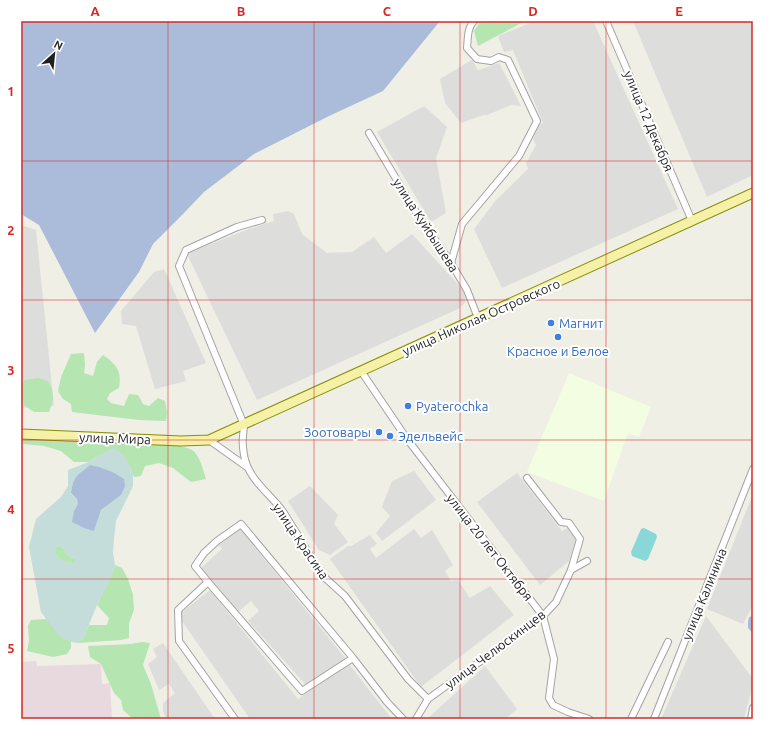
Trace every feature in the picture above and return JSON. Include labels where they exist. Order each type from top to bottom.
[{"type":"main road","name":"улица Николая Островского","points":[[209,440],[753,193]]},
{"type":"main road","name":"улица Мира","points":[[21,434],[174,441],[209,440]]},
{"type":"street","points":[[451,263],[462,224],[519,156],[537,121],[508,60],[499,57],[491,61],[477,58],[467,48],[468,34],[471,24],[474,21]]},
{"type":"street","name":"улица 12 Декабря","points":[[606,21],[692,221]]},
{"type":"street","name":"улица Куйбышева","points":[[369,134],[414,210],[451,263],[467,290],[478,318]]},
{"type":"street","name":"улица Красина","points":[[262,220],[237,227],[186,250],[179,266],[244,425],[243,446],[247,467],[254,478],[284,513],[323,576],[345,596],[408,679],[428,699]]},
{"type":"street","name":"улица 20 лет Октября","points":[[360,371],[407,439],[543,616],[554,659],[549,698],[553,705],[589,719]]},
{"type":"street","points":[[209,440],[247,467]]},
{"type":"street","name":"улица Калинина","points":[[654,719],[753,469]]},
{"type":"street","name":"улица Челюскинцев","points":[[416,719],[428,699],[543,616],[556,602],[571,570],[580,539],[569,523],[562,522],[527,478]]},
{"type":"street","points":[[353,658],[302,691],[196,566],[204,553],[217,541],[241,524],[353,658],[388,702],[403,719]]},
{"type":"street","points":[[571,570],[587,561]]},
{"type":"street","points":[[208,582],[178,610],[179,640],[235,719]]},
{"type":"street","name":"улица Калинина","points":[[631,719],[668,642]]},
{"type":"street","points":[[750,719],[753,708]]},
{"type":"shaded area","points":[[21,21],[440,21],[383,91],[329,116],[254,154],[204,192],[153,244],[139,272],[95,333],[39,225],[21,214]]},
{"type":"shaded area","points":[[535,21],[593,21],[678,209],[502,288],[474,229],[496,200],[528,169],[526,163],[536,145],[533,139],[539,125],[543,123],[513,50],[504,52],[498,36]]},
{"type":"shaded area","points":[[633,21],[753,21],[753,175],[707,197]]},
{"type":"shaded area","points":[[472,60],[478,70],[499,63],[521,106],[511,105],[487,115],[461,123],[445,103],[440,79]]},
{"type":"shaded area","points":[[424,106],[447,127],[436,158],[446,213],[431,222],[377,132]]},
{"type":"shaded area","points":[[288,211],[294,214],[302,234],[327,253],[352,252],[374,237],[386,253],[412,234],[466,293],[465,303],[458,309],[257,400],[188,256],[191,252],[246,230],[274,221],[273,214]]},
{"type":"shaded area","points":[[21,225],[36,230],[54,406],[21,408]]},
{"type":"shaded area","points":[[164,269],[206,363],[183,371],[186,381],[155,389],[136,326],[122,324],[121,311],[154,272]]},
{"type":"shaded area","points":[[569,373],[651,407],[639,437],[628,433],[604,501],[527,472]]},
{"type":"shaded area","points":[[113,448],[123,454],[133,474],[133,486],[116,521],[113,553],[115,565],[109,583],[99,600],[83,639],[78,643],[71,642],[58,635],[41,612],[29,547],[36,519],[61,497],[68,486],[68,470],[89,462]],"holes":[[[90,465],[121,495],[101,510],[94,531],[74,511],[78,504],[77,499],[71,494],[76,477]],[[60,545],[66,554],[75,559],[75,563],[64,561],[56,555],[56,547]]]},
{"type":"shaded area","points":[[90,465],[100,467],[120,476],[124,479],[125,486],[121,495],[101,510],[94,531],[72,522],[74,511],[78,504],[77,499],[71,493],[73,483],[78,475]]},
{"type":"shaded area","points":[[414,471],[436,500],[382,541],[376,533],[390,516],[382,507],[392,481]]},
{"type":"shaded area","points":[[517,473],[562,531],[569,527],[576,538],[569,561],[540,585],[477,502]]},
{"type":"shaded area","points":[[310,486],[338,515],[334,524],[348,542],[330,555],[319,550],[288,501]]},
{"type":"shaded area","points":[[753,494],[753,605],[743,624],[707,609]]},
{"type":"shaded area","points":[[644,528],[656,534],[657,537],[648,559],[645,561],[632,556],[631,552],[641,529]]},
{"type":"shaded area","points":[[240,529],[346,659],[306,685],[248,621],[259,611],[251,601],[238,612],[201,568],[222,549],[219,545]]},
{"type":"shaded area","points":[[414,529],[421,538],[432,530],[453,565],[445,571],[451,581],[458,580],[470,598],[490,586],[514,615],[421,687],[330,559],[348,546],[351,546],[370,535],[377,544],[370,549],[376,558]]},
{"type":"shaded area","points":[[210,590],[298,699],[349,664],[391,718],[250,719],[182,621],[181,613]]},
{"type":"shaded area","points":[[706,616],[753,679],[744,719],[661,719]]},
{"type":"shaded area","points":[[753,616],[753,633],[748,628],[748,622],[749,617]]},
{"type":"shaded area","points":[[163,643],[215,719],[166,719],[163,711],[163,703],[175,693],[169,684],[159,690],[148,664],[157,657],[153,649]]},
{"type":"shaded area","points":[[36,661],[37,666],[101,664],[102,684],[110,683],[112,719],[21,719],[21,662]]},
{"type":"shaded area","points":[[485,666],[517,709],[505,719],[427,719]]},
{"type":"green space","points":[[481,21],[525,21],[478,46],[474,31]]},
{"type":"green space","points":[[84,353],[84,373],[93,376],[97,362],[103,355],[115,365],[119,373],[120,382],[119,388],[110,393],[107,399],[111,403],[124,406],[129,394],[138,395],[143,404],[149,406],[158,398],[165,401],[167,412],[166,421],[139,420],[72,412],[71,404],[63,399],[58,391],[61,377],[71,354]]},
{"type":"green space","points":[[38,378],[48,381],[53,393],[53,400],[49,412],[34,412],[24,405],[21,395],[21,385],[25,380]]},
{"type":"green space","points":[[21,437],[180,446],[191,449],[195,452],[201,463],[206,479],[191,482],[173,468],[159,463],[145,466],[141,476],[134,477],[130,466],[99,455],[89,462],[74,462],[61,451],[44,446],[22,444]]},
{"type":"green space","points":[[60,545],[66,554],[75,559],[75,563],[64,562],[56,555],[56,547]]},
{"type":"green space","points":[[115,565],[122,568],[128,579],[133,595],[134,610],[129,623],[129,638],[121,640],[78,643],[83,639],[89,625],[107,625],[109,618],[97,605]]},
{"type":"green space","points":[[48,613],[61,636],[71,642],[71,648],[67,654],[53,657],[27,651],[29,641],[28,626],[31,620],[46,619]]},
{"type":"green space","points":[[142,642],[150,643],[143,665],[151,684],[161,719],[133,719],[123,710],[121,700],[114,693],[101,664],[90,657],[88,646]]},
{"type":"place","name":"Магнит","points":[[551,323]]},
{"type":"place","name":"Красное и Белое","points":[[558,337]]},
{"type":"place","name":"Pyaterochka","points":[[408,406]]},
{"type":"place","name":"Зоотовары","points":[[379,432]]},
{"type":"place","name":"Эдельвейс","points":[[390,436]]}]
